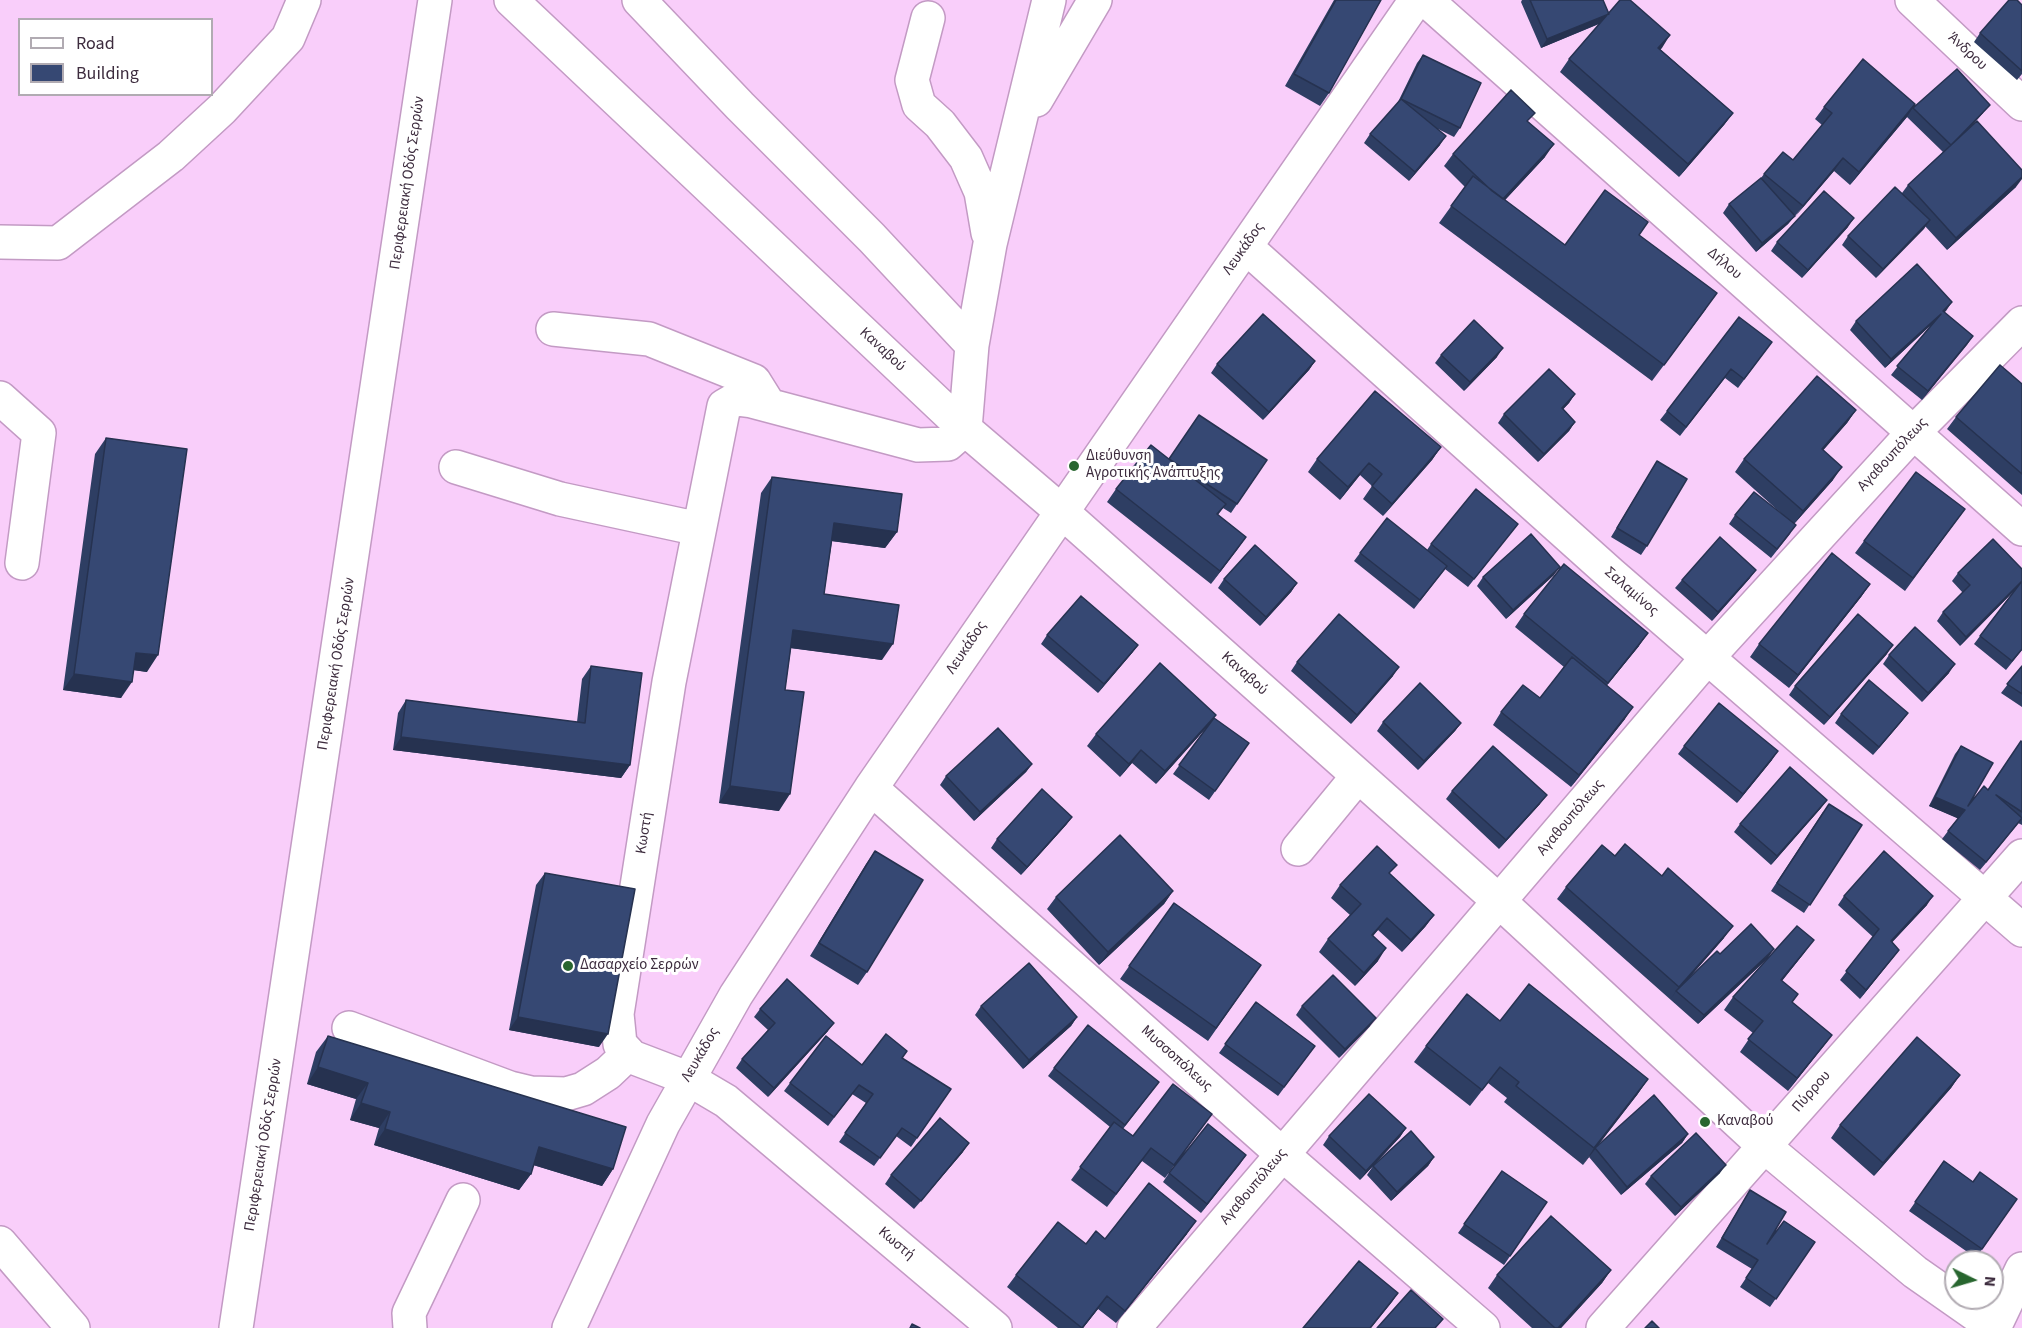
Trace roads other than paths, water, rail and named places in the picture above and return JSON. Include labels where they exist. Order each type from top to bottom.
[{"type":"street","points":[[0,242],[58,243],[171,156],[222,109],[288,38],[304,0]]},
{"type":"street","name":"Περιφερειακή Οδός Σερρών","points":[[236,1328],[435,0]]},
{"type":"street","name":"Καναβού","points":[[511,0],[966,429],[1500,902],[1764,1146],[1915,1272],[1994,1328]]},
{"type":"street","points":[[639,0],[740,106],[873,238],[972,345]]},
{"type":"street","points":[[966,429],[972,345],[990,244],[1049,0]]},
{"type":"street","points":[[1019,131],[1095,0]]},
{"type":"street","name":"Λευκάδος","points":[[569,1328],[663,1124],[736,995],[871,788],[1416,0]]},
{"type":"street","name":"Δήλου","points":[[1426,0],[2022,529]]},
{"type":"street","name":"Άνδρου","points":[[1912,0],[2022,104]]},
{"type":"street","points":[[928,18],[912,80],[919,105],[940,124],[966,158],[981,192],[990,244]]},
{"type":"street","name":"Σαλαμίνος","points":[[1246,247],[1707,658],[2022,930]]},
{"type":"street","name":"Αγαθουπόλεως","points":[[1134,1328],[1707,658],[1914,432],[2022,323]]},
{"type":"street","points":[[554,329],[649,339],[754,381],[769,405]]},
{"type":"street","points":[[0,398],[12,405],[39,434],[22,563]]},
{"type":"street","name":"Κωστή","points":[[966,429],[948,444],[918,445],[743,399],[729,402],[724,406],[669,682],[617,1014],[617,1036],[628,1054],[651,1066],[687,1078],[736,1109],[995,1328]]},
{"type":"street","points":[[456,467],[560,499],[699,529]]},
{"type":"street","points":[[1298,849],[1358,776]]},
{"type":"street","name":"Μυσσοπόλεως","points":[[871,788],[1282,1154],[1483,1328]]},
{"type":"street","name":"Πύρρου","points":[[1603,1328],[2022,856]]},
{"type":"street","points":[[349,1028],[510,1088],[541,1094],[566,1094],[583,1089],[608,1073],[628,1054]]},
{"type":"street","points":[[410,1328],[408,1312],[463,1200]]},
{"type":"street","points":[[0,1243],[73,1328]]},
{"type":"street","points":[[1994,1328],[2022,1269]]},
{"type":"place","name":"Διεύθυνση Αγροτικής Ανάπτυξης","points":[[1074,466]]},
{"type":"place","name":"Δασαρχείο Σερρών","points":[[568,966]]},
{"type":"place","name":"Καναβού","points":[[1705,1122]]}]
